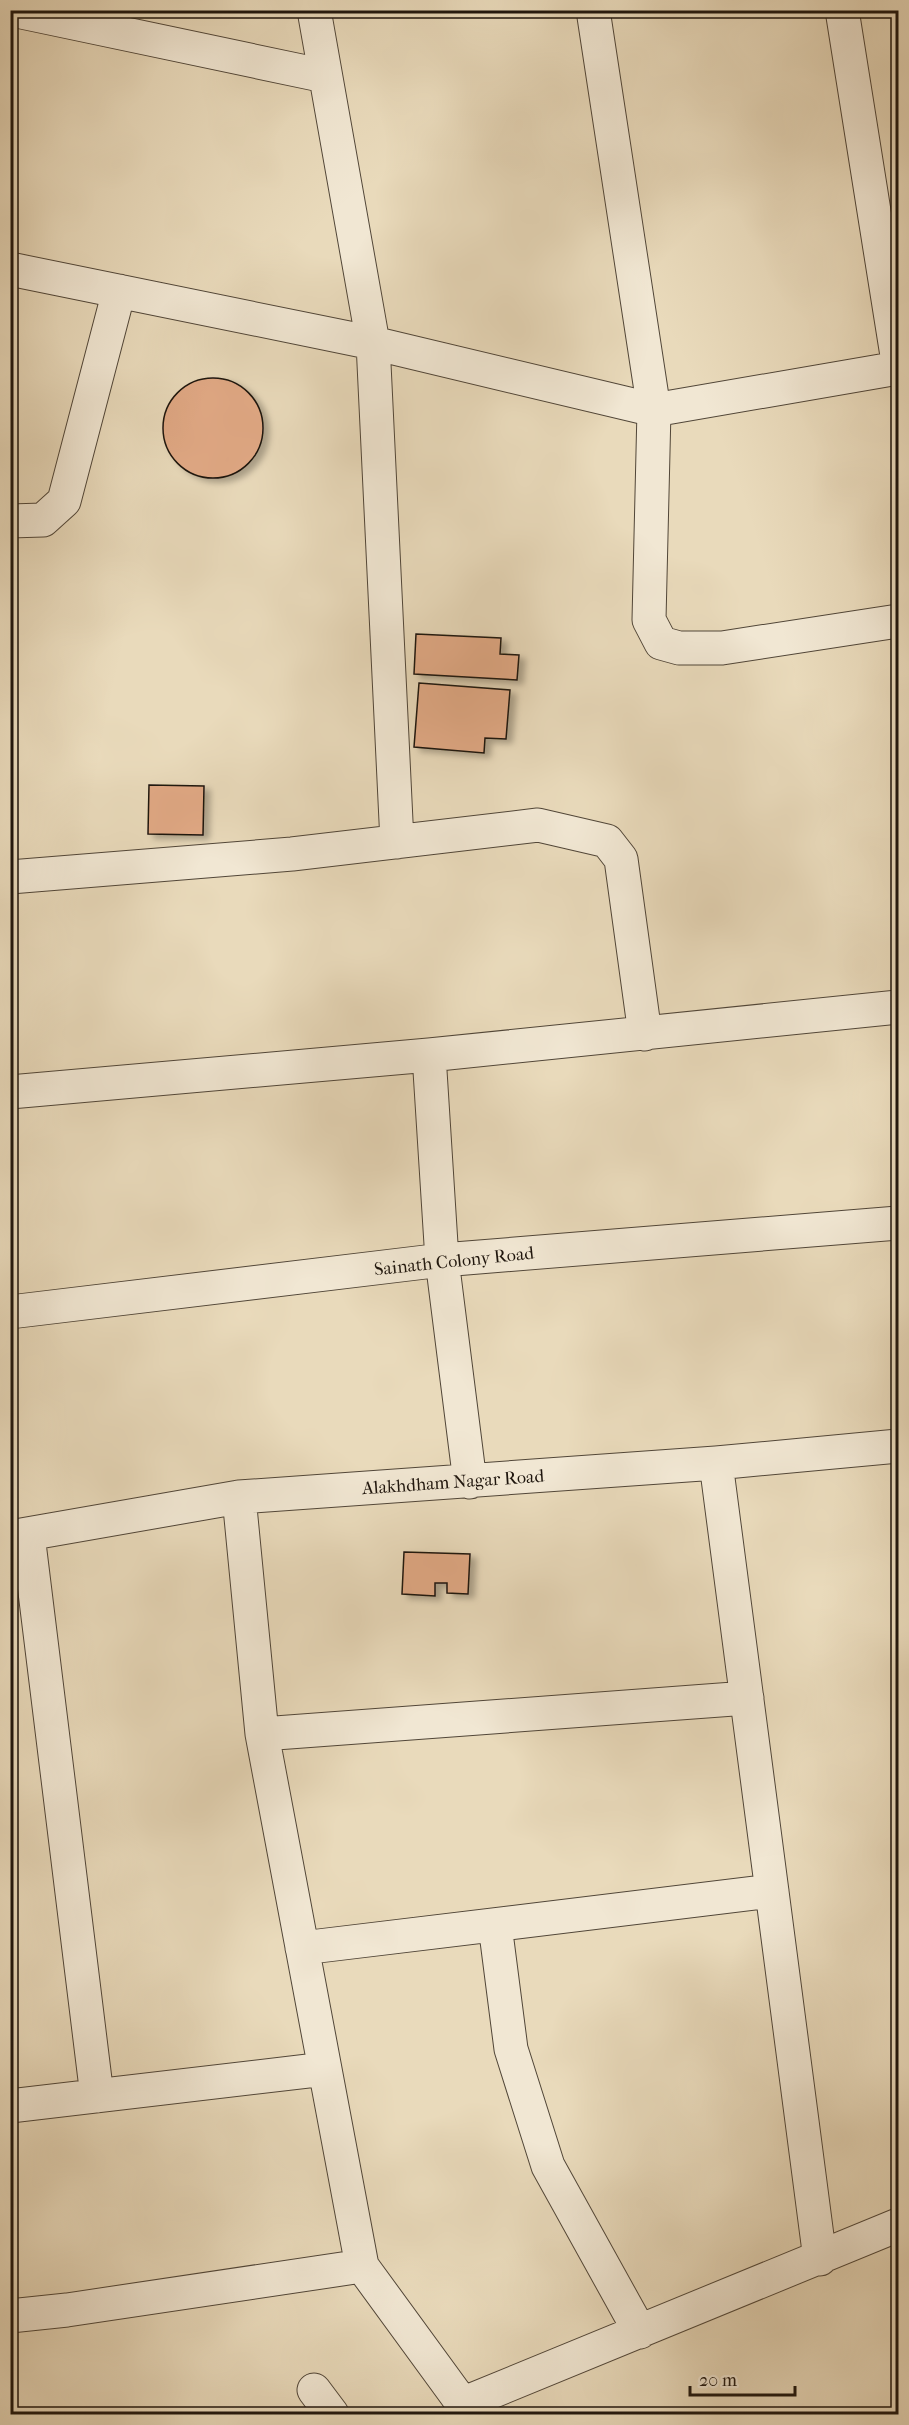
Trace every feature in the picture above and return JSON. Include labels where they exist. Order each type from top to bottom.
[{"type":"street","points":[[12,10],[116,21],[326,76]]},
{"type":"street","points":[[314,10],[373,343],[397,842]]},
{"type":"street","points":[[592,10],[654,410],[649,620],[661,643],[679,648],[722,648],[898,621]]},
{"type":"street","points":[[842,10],[898,362]]},
{"type":"street","points":[[10,269],[373,343],[654,410],[898,368]]},
{"type":"street","points":[[10,521],[43,520],[64,501],[119,291]]},
{"type":"street","points":[[10,878],[292,854],[538,825],[607,841],[621,859],[645,1034]]},
{"type":"street","points":[[10,1092],[429,1055],[898,1007]]},
{"type":"street","points":[[429,1055],[442,1260],[470,1482]]},
{"type":"street","name":"Sainath Colony Road","points":[[10,1312],[442,1260],[898,1222]]},
{"type":"street","name":"Alakhdham Nagar Road","points":[[19,1536],[238,1497],[716,1463],[898,1446]]},
{"type":"street","points":[[716,1463],[820,2259]]},
{"type":"street","points":[[238,1497],[262,1734],[362,2266],[466,2409],[640,2332],[898,2225]]},
{"type":"street","points":[[19,1536],[97,2096]]},
{"type":"street","points":[[262,1734],[747,1698]]},
{"type":"street","points":[[302,1948],[772,1891]]},
{"type":"street","points":[[495,1925],[511,2049],[548,2166],[640,2332]]},
{"type":"street","points":[[10,2106],[325,2070]]},
{"type":"street","points":[[10,2316],[67,2310],[362,2266]]},
{"type":"building","points":[[213,378],[232,382],[248,393],[259,409],[263,428],[259,447],[248,463],[232,474],[213,478],[194,474],[178,463],[167,447],[163,428],[167,409],[178,393],[194,382]]},
{"type":"building","points":[[416,634],[501,638],[500,654],[519,655],[517,680],[414,674]]},
{"type":"building","points":[[419,683],[510,690],[506,739],[485,738],[484,753],[414,747]]},
{"type":"building","points":[[149,785],[204,786],[203,835],[148,834]]},
{"type":"building","points":[[404,1552],[470,1554],[468,1594],[447,1593],[447,1583],[435,1583],[435,1596],[402,1594]]}]
